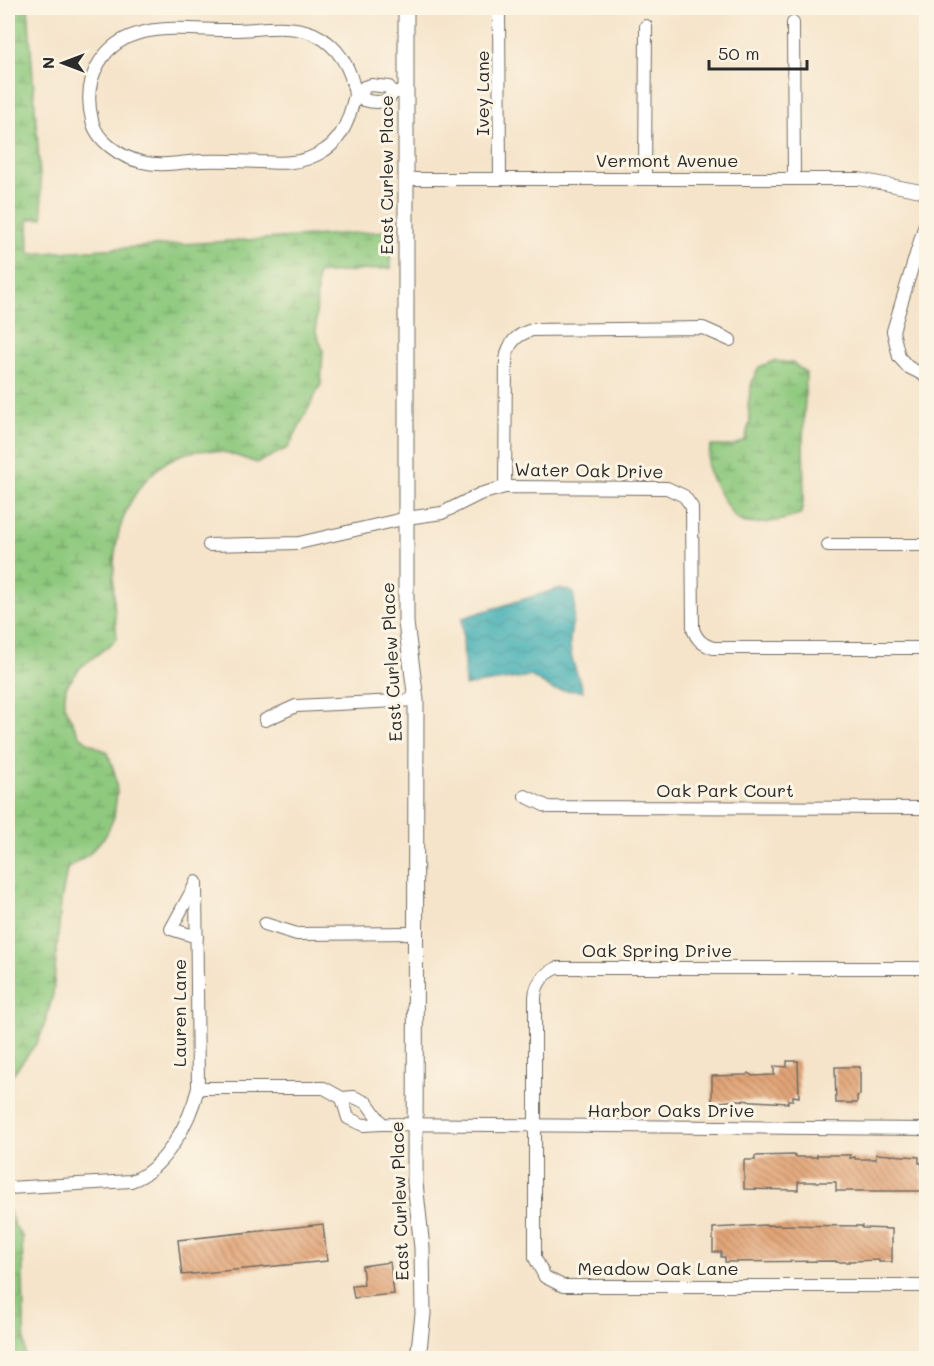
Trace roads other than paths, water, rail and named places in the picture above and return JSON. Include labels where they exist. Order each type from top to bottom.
[{"type":"street","name":"East Curlew Place","points":[[406,8],[399,92],[406,179],[406,623],[416,700],[415,1192],[422,1248],[423,1314],[418,1359]]},
{"type":"street","name":"Ivey Lane","points":[[500,8],[500,179]]},
{"type":"street","points":[[793,23],[794,178]]},
{"type":"street","points":[[645,178],[646,26]]},
{"type":"street","points":[[358,95],[344,60],[329,44],[315,34],[281,28],[180,29],[136,33],[117,43],[102,58],[89,86],[92,124],[107,143],[130,159],[156,164],[199,161],[280,163],[302,160],[330,146],[345,126],[358,95],[364,87],[388,87],[399,92]]},
{"type":"street","name":"Vermont Avenue","points":[[406,179],[859,179],[927,192]]},
{"type":"street","points":[[927,221],[893,331],[899,357],[908,367],[927,376]]},
{"type":"street","points":[[505,487],[506,360],[509,346],[517,336],[532,330],[703,328],[730,340]]},
{"type":"street","name":"Water Oak Drive","points":[[209,545],[299,543],[407,518],[442,513],[480,494],[505,487],[667,488],[684,496],[693,514],[693,629],[697,639],[704,645],[713,648],[927,648]]},
{"type":"street","points":[[828,545],[927,545]]},
{"type":"street","points":[[265,720],[296,706],[416,700]]},
{"type":"street","name":"Oak Park Court","points":[[525,796],[548,807],[927,808]]},
{"type":"street","points":[[265,924],[297,934],[415,933]]},
{"type":"street","name":"Lauren Lane","points":[[8,1188],[131,1181],[142,1177],[157,1166],[187,1120],[198,1088],[197,938]]},
{"type":"street","name":"Oak Spring Drive","points":[[535,1127],[536,988],[546,973],[557,968],[927,968]]},
{"type":"street","name":"Lauren Lane","points":[[198,1088],[324,1088],[342,1098],[354,1097],[367,1103],[382,1124]]},
{"type":"street","points":[[342,1098],[348,1118],[363,1125],[415,1125]]},
{"type":"street","name":"Harbor Oaks Drive","points":[[415,1125],[927,1129]]},
{"type":"street","name":"Meadow Oak Lane","points":[[535,1127],[536,1258],[542,1273],[554,1283],[562,1286],[927,1286]]},
{"type":"water","points":[[560,588],[573,592],[575,610],[570,647],[583,691],[553,690],[531,676],[465,686],[462,618]]}]
